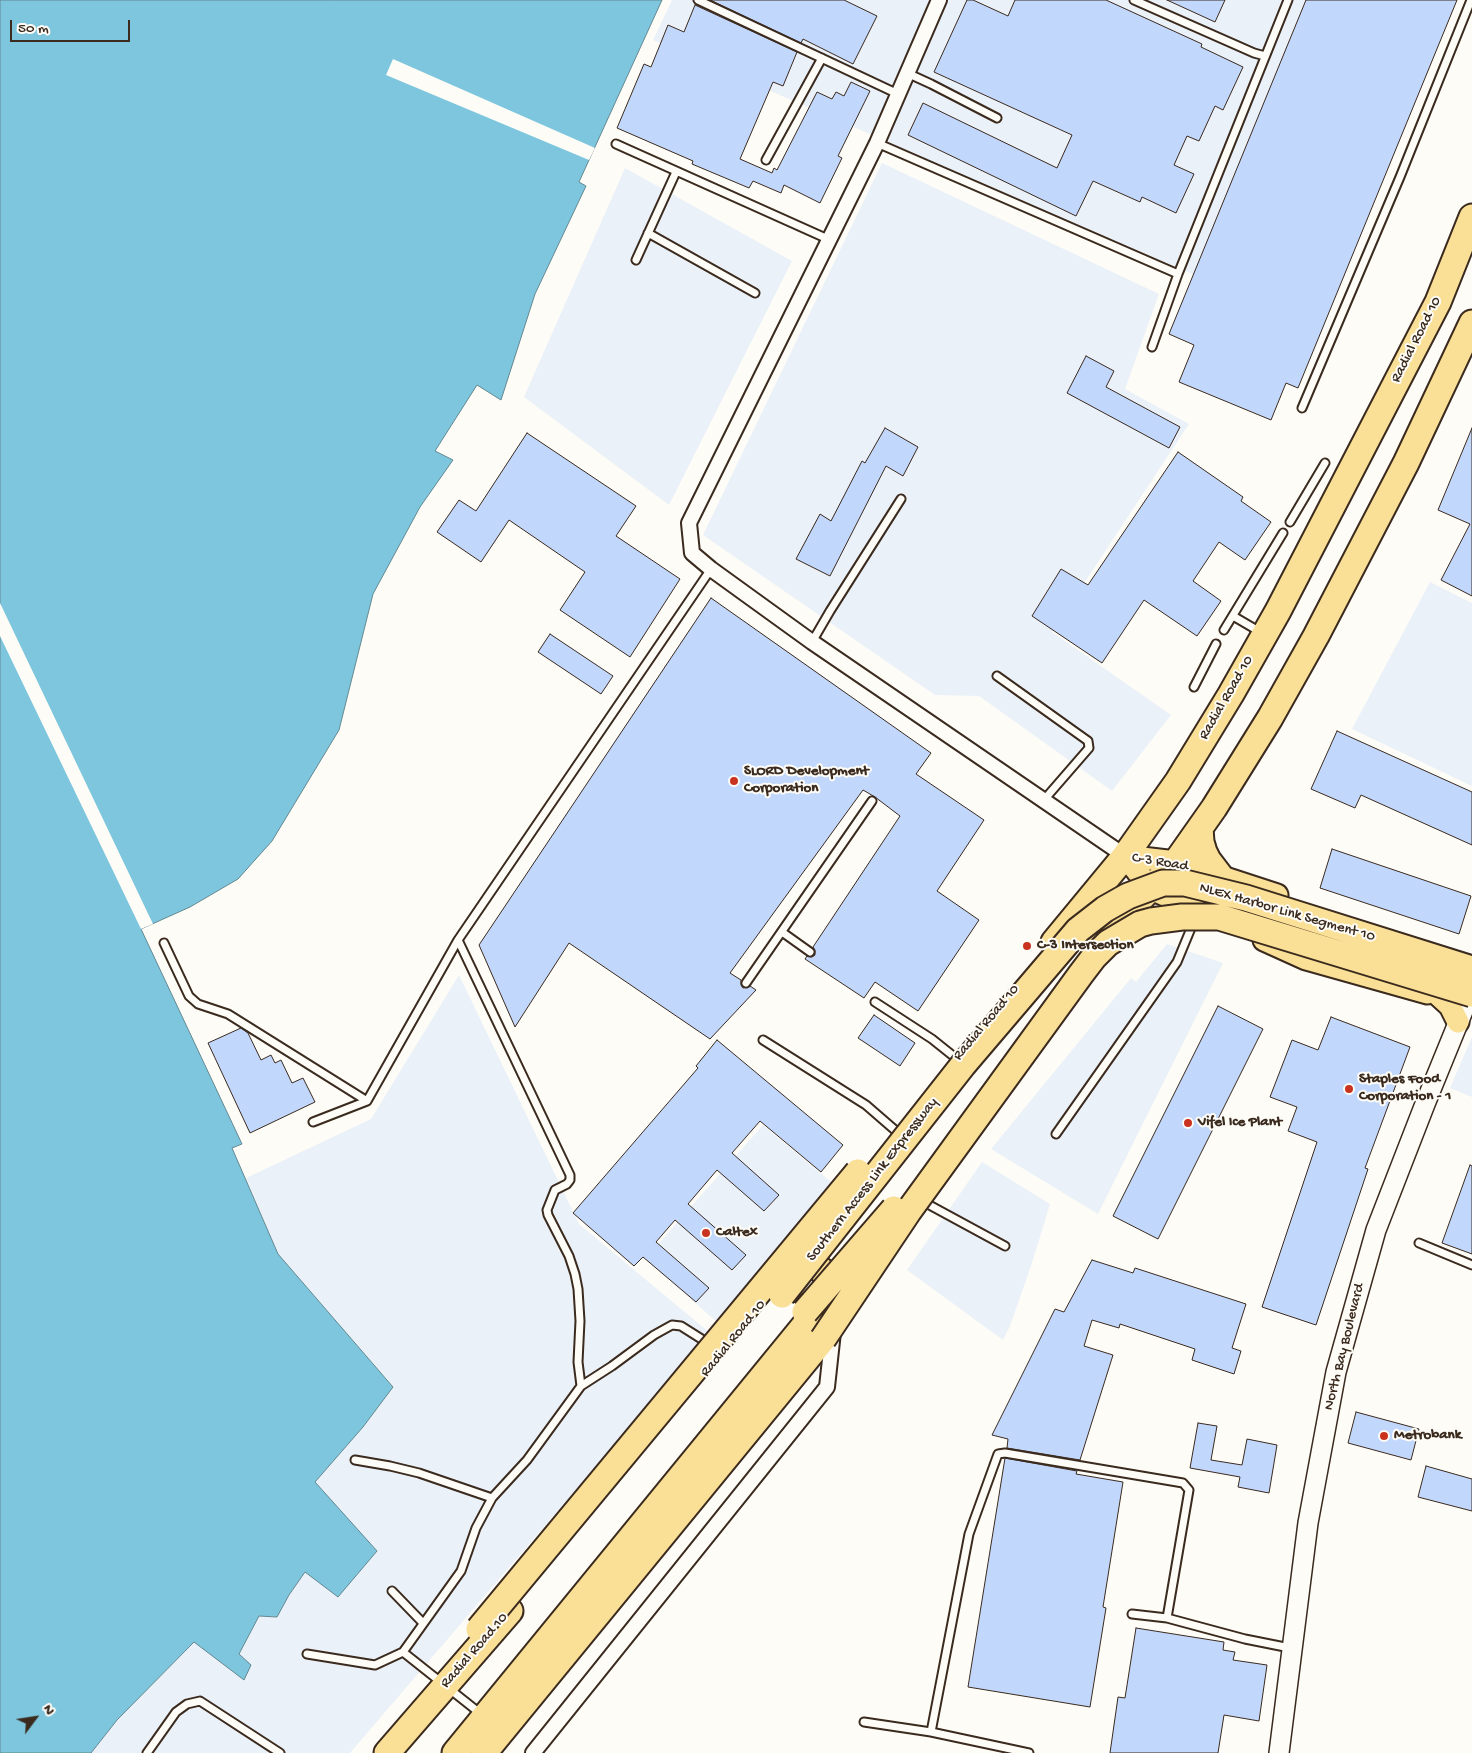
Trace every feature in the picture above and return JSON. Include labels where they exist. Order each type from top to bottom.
[{"type":"highway","name":"Radial Road 10","points":[[387,1753],[488,1638],[724,1353],[896,1132],[960,1062],[1125,856],[1178,781],[1231,694],[1264,634],[1438,302],[1472,217]]},
{"type":"highway","points":[[484,1753],[494,1723],[838,1285],[1092,949],[1176,862],[1200,828],[1270,718],[1316,636],[1406,463],[1472,323]]},
{"type":"highway","points":[[1200,828],[1204,852],[1221,877]]},
{"type":"highway","name":"NLEX Harbor Link Segment 10","points":[[960,1062],[1078,930],[1118,901],[1138,891],[1163,883],[1185,883],[1246,898],[1472,969]]},
{"type":"highway","points":[[1106,935],[1134,920],[1156,913],[1196,908]]},
{"type":"highway","name":"NLEX Harbor Link Segment 10","points":[[994,1091],[1094,956],[1122,934],[1140,924],[1151,921],[1182,917],[1219,917],[1468,1003]]},
{"type":"highway","points":[[445,1685],[463,1652],[479,1629],[855,1175],[960,1062]]},
{"type":"highway","name":"Southern Access Link Expressway","points":[[782,1295],[960,1062]]},
{"type":"highway","points":[[455,1753],[494,1723],[823,1338],[908,1212],[994,1091]]},
{"type":"highway","name":"Southern Access Link Expressway","points":[[805,1312],[994,1091]]},
{"type":"highway","points":[[802,1253],[838,1285]]},
{"type":"main road","name":"C-3 Road","points":[[1125,856],[1176,862],[1472,958]]},
{"type":"main road","name":"C-3 Road","points":[[1125,856],[1151,889],[1306,959],[1438,995],[1450,1006],[1468,1003]]},
{"type":"main road","name":"North Bay Boulevard","points":[[1279,1753],[1308,1524],[1336,1372],[1376,1230],[1425,1104],[1468,1003]]},
{"type":"street","points":[[939,0],[876,144],[689,523],[692,553],[711,569],[812,642],[1125,856]]},
{"type":"street","points":[[533,1753],[827,1387],[838,1285]]},
{"type":"lane","points":[[698,0],[898,94]]},
{"type":"lane","points":[[1134,0],[1254,53],[1265,56]]},
{"type":"lane","points":[[1152,347],[1178,274],[1288,0]]},
{"type":"lane","points":[[1302,408],[1400,177],[1471,0]]},
{"type":"lane","points":[[766,160],[822,58]]},
{"type":"lane","points":[[907,73],[997,118]]},
{"type":"lane","points":[[616,144],[830,240]]},
{"type":"lane","points":[[876,144],[1178,274]]},
{"type":"lane","points":[[636,260],[676,172]]},
{"type":"lane","points":[[648,233],[755,293]]},
{"type":"lane","points":[[1290,522],[1325,463]]},
{"type":"lane","points":[[812,642],[900,499]]},
{"type":"lane","points":[[1224,630],[1283,533]]},
{"type":"lane","points":[[313,1122],[367,1100],[458,940],[711,569]]},
{"type":"lane","points":[[1233,616],[1264,634]]},
{"type":"lane","points":[[1194,687],[1216,644]]},
{"type":"lane","points":[[997,676],[1088,741],[1089,748],[1043,801]]},
{"type":"lane","points":[[746,983],[872,801]]},
{"type":"lane","points":[[1056,1134],[1177,962],[1196,908]]},
{"type":"lane","points":[[782,932],[810,952]]},
{"type":"lane","points":[[458,940],[570,1175],[570,1180],[567,1184],[555,1190],[547,1210],[569,1256],[575,1274],[579,1305],[578,1362],[581,1386]]},
{"type":"lane","points":[[164,943],[189,996],[198,1004],[228,1014],[367,1100]]},
{"type":"lane","points":[[876,1002],[932,1040],[960,1062]]},
{"type":"lane","points":[[763,1040],[866,1105],[896,1132]]},
{"type":"lane","points":[[908,1193],[1005,1246]]},
{"type":"lane","points":[[1419,1243],[1472,1265]]},
{"type":"lane","points":[[306,1654],[375,1665],[403,1652],[461,1570],[476,1528],[492,1498],[526,1460],[581,1386],[654,1335],[672,1325],[682,1326],[724,1353]]},
{"type":"lane","points":[[931,1732],[969,1534],[998,1454],[1005,1452],[1183,1483],[1189,1490],[1167,1618]]},
{"type":"lane","points":[[355,1460],[419,1473],[492,1498]]},
{"type":"lane","points":[[392,1591],[423,1623]]},
{"type":"lane","points":[[1132,1614],[1167,1618],[1245,1639],[1293,1649]]},
{"type":"lane","points":[[403,1652],[494,1723]]},
{"type":"lane","points":[[147,1753],[176,1712],[187,1704],[200,1701],[280,1753]]},
{"type":"lane","points":[[864,1722],[931,1732],[1029,1753]]},
{"type":"shaded area","points":[[672,0],[1357,0],[1236,293],[653,40]]},
{"type":"shaded area","points":[[882,163],[1159,294],[1125,389],[1189,424],[1052,632],[1171,715],[1112,791],[979,696],[935,695],[703,535]]},
{"type":"shaded area","points":[[625,168],[792,261],[669,505],[524,397]]},
{"type":"shaded area","points":[[1430,582],[1472,603],[1472,786],[1352,729]]},
{"type":"shaded area","points":[[1167,944],[1223,963],[1098,1214],[991,1149],[1131,978],[1136,982]]},
{"type":"shaded area","points":[[459,975],[579,1224],[710,1333],[350,1753],[91,1753],[117,1720],[194,1642],[239,1654],[259,1616],[277,1617],[305,1571],[315,1482],[363,1427],[393,1386],[278,1254],[246,1178],[371,1119]]},
{"type":"shaded area","points":[[1472,1037],[1472,1097],[1450,1088]]},
{"type":"shaded area","points":[[763,1125],[842,1191],[726,1330],[645,1259]]},
{"type":"shaded area","points":[[982,1162],[1050,1204],[1032,1263],[1010,1326],[1003,1340],[907,1270]]},
{"type":"water","points":[[0,0],[662,0],[579,182],[586,186],[535,294],[501,400],[477,385],[435,451],[453,460],[420,507],[373,594],[339,730],[272,841],[238,879],[190,907],[141,929],[242,1144],[232,1148],[278,1254],[393,1387],[363,1427],[315,1482],[377,1551],[338,1597],[305,1572],[277,1617],[259,1616],[239,1654],[251,1665],[244,1680],[194,1642],[117,1720],[91,1753],[0,1753]]},
{"type":"pier","points":[[393,59],[595,148],[589,160],[386,75]]},
{"type":"pier","points":[[0,603],[153,924],[141,929],[0,636]]},
{"type":"building","points":[[710,0],[844,0],[877,16],[853,64],[803,39],[801,43]]},
{"type":"building","points":[[967,0],[973,0],[1008,16],[1015,0],[1106,0],[1202,44],[1201,47],[1243,67],[1223,110],[1215,106],[1199,141],[1187,136],[1174,165],[1194,174],[1176,213],[1142,197],[1140,202],[1093,181],[1076,216],[908,135],[923,103],[1057,168],[1072,135],[934,72]]},
{"type":"building","points":[[1167,0],[1225,0],[1215,22]]},
{"type":"building","points":[[1306,0],[1457,0],[1298,388],[1286,383],[1271,420],[1179,382],[1194,345],[1169,334]]},
{"type":"building","points":[[695,5],[797,52],[783,86],[773,82],[740,159],[772,173],[774,168],[777,170],[817,92],[832,99],[836,92],[844,96],[851,82],[870,91],[838,156],[842,158],[820,203],[784,185],[781,193],[753,181],[749,188],[692,164],[693,161],[617,128],[644,64],[651,67],[668,25],[684,32]]},
{"type":"building","points":[[1086,356],[1114,371],[1106,387],[1180,427],[1169,448],[1067,393]]},
{"type":"building","points":[[885,428],[918,447],[903,476],[886,466],[830,576],[796,559],[820,514],[831,521],[862,461],[865,463]]},
{"type":"building","points":[[1472,428],[1472,596],[1441,580],[1470,524],[1438,510]]},
{"type":"building","points":[[527,433],[636,506],[616,536],[680,579],[630,657],[560,610],[585,572],[509,520],[481,562],[437,532],[459,500],[476,511]]},
{"type":"building","points":[[1178,452],[1243,497],[1241,501],[1271,522],[1245,560],[1219,542],[1193,581],[1221,601],[1197,636],[1144,600],[1102,663],[1032,616],[1061,569],[1088,585]]},
{"type":"building","points":[[711,598],[931,753],[916,774],[984,820],[937,891],[979,920],[918,1011],[875,982],[864,998],[805,959],[807,956],[812,957],[815,955],[813,947],[900,816],[863,790],[730,973],[741,980],[743,988],[750,986],[756,990],[710,1039],[569,943],[515,1027],[479,945]]},
{"type":"building","points":[[550,634],[613,676],[601,694],[538,652]]},
{"type":"building","points":[[1337,731],[1472,792],[1472,845],[1361,795],[1355,808],[1311,789]]},
{"type":"building","points":[[1332,849],[1471,896],[1459,934],[1320,888]]},
{"type":"building","name":"Vifel Ice Plant","points":[[1218,1006],[1263,1029],[1158,1239],[1113,1216]]},
{"type":"building","points":[[874,1015],[915,1043],[900,1066],[858,1038]]},
{"type":"building","points":[[1331,1017],[1410,1047],[1365,1168],[1368,1169],[1316,1325],[1262,1307],[1317,1142],[1288,1131],[1297,1107],[1270,1097],[1292,1040],[1318,1050]]},
{"type":"building","points":[[241,1028],[248,1033],[261,1060],[271,1055],[275,1063],[281,1060],[292,1083],[303,1078],[315,1102],[250,1133],[208,1043]]},
{"type":"building","points":[[717,1040],[843,1145],[821,1172],[760,1121],[732,1153],[779,1195],[764,1211],[717,1170],[688,1204],[746,1255],[732,1270],[675,1220],[656,1242],[709,1288],[696,1302],[643,1257],[634,1266],[573,1213],[698,1068],[696,1066]]},
{"type":"building","points":[[1470,1165],[1472,1166],[1472,1254],[1442,1243]]},
{"type":"building","points":[[1092,1260],[1133,1273],[1135,1268],[1246,1304],[1232,1348],[1241,1351],[1234,1374],[1192,1360],[1195,1349],[1120,1324],[1119,1328],[1092,1320],[1084,1346],[1113,1355],[1080,1460],[1007,1448],[1008,1439],[992,1435],[1055,1309],[1064,1312]]},
{"type":"building","name":"Metrobank","points":[[1356,1412],[1419,1429],[1411,1460],[1348,1443]]},
{"type":"building","points":[[1198,1423],[1217,1426],[1211,1460],[1242,1465],[1247,1439],[1277,1445],[1269,1493],[1238,1487],[1240,1477],[1190,1468]]},
{"type":"building","points":[[1005,1458],[1077,1471],[1076,1474],[1123,1482],[1103,1607],[1106,1608],[1090,1707],[968,1687]]},
{"type":"building","points":[[1426,1466],[1472,1479],[1472,1511],[1418,1497]]},
{"type":"building","points":[[1136,1628],[1224,1642],[1223,1650],[1235,1652],[1233,1660],[1267,1665],[1259,1721],[1224,1715],[1218,1753],[1110,1753],[1118,1697],[1125,1698]]},
{"type":"place","name":"SLORD Development Corporation","points":[[734,781]]},
{"type":"place","name":"C-3 Intersection","points":[[1027,946]]},
{"type":"place","name":"Staples Food Corporation - 1","points":[[1349,1089]]},
{"type":"place","name":"Vifel Ice Plant","points":[[1188,1123]]},
{"type":"place","name":"Caltex","points":[[706,1233]]},
{"type":"place","name":"Metrobank","points":[[1384,1436]]}]
